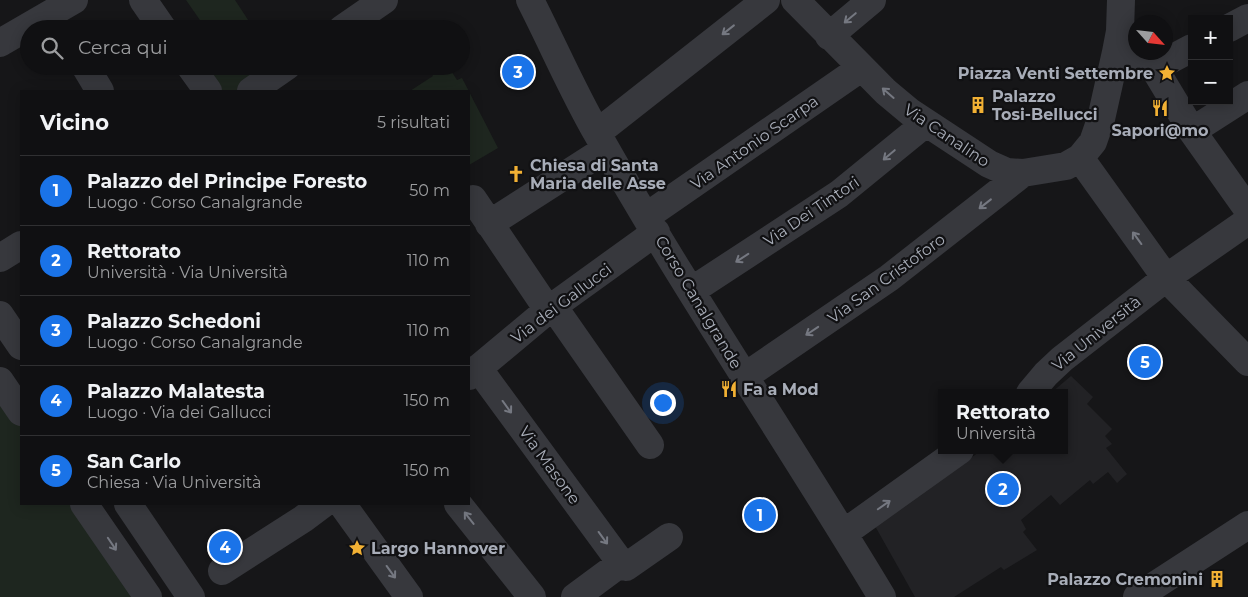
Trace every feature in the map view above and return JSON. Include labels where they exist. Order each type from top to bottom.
[{"type":"street","points":[[143,0],[157,20]]},
{"type":"street","points":[[355,20],[384,0]]},
{"type":"street","name":"Corso Canalgrande","points":[[530,0],[601,141],[691,291],[844,533],[882,597]]},
{"type":"street","points":[[489,224],[601,141],[766,0]]},
{"type":"street","name":"Via Canalino","points":[[795,0],[886,92],[926,123],[989,164],[1007,172],[1023,173],[1056,168],[1080,158]]},
{"type":"street","points":[[829,36],[872,0]]},
{"type":"street","points":[[1121,0],[1120,31],[1097,134],[1080,158],[1166,278],[1248,362]]},
{"type":"street","points":[[50,20],[63,14]]},
{"type":"street","points":[[1233,26],[1248,18]]},
{"type":"street","points":[[0,43],[20,34]]},
{"type":"street","points":[[1154,68],[1188,50]]},
{"type":"street","points":[[1116,52],[1154,68],[1196,137],[1248,210]]},
{"type":"street","name":"Via Antonio Scarpa","points":[[652,224],[861,68]]},
{"type":"street","points":[[90,75],[99,90]]},
{"type":"street","points":[[196,75],[207,90]]},
{"type":"street","points":[[252,90],[274,75]]},
{"type":"street","points":[[1196,137],[1248,95]]},
{"type":"street","name":"Via Dei Tintori","points":[[691,291],[839,194],[926,123]]},
{"type":"street","name":"Via San Cristoforo","points":[[744,377],[889,278],[1023,173]]},
{"type":"street","points":[[470,200],[473,199],[489,224],[650,445]]},
{"type":"street","name":"Via Università","points":[[1033,389],[1062,359],[1166,278],[1248,220]]},
{"type":"street","name":"Via dei Gallucci","points":[[473,372],[652,224]]},
{"type":"street","points":[[0,258],[20,245]]},
{"type":"street","points":[[0,315],[20,345]]},
{"type":"street","name":"Via Masone","points":[[473,372],[621,563]]},
{"type":"street","points":[[0,381],[20,411]]},
{"type":"street","points":[[844,533],[954,454]]},
{"type":"street","points":[[85,505],[148,597]]},
{"type":"street","points":[[129,505],[191,597]]},
{"type":"street","points":[[222,571],[322,505]]},
{"type":"street","points":[[343,505],[409,597]]},
{"type":"street","points":[[459,505],[532,597]]},
{"type":"street","points":[[1145,595],[1245,535]]},
{"type":"street","points":[[575,597],[621,563],[626,567],[669,537]]},
{"type":"shaded area","points":[[186,0],[235,0],[248,20],[200,20]]},
{"type":"shaded area","points":[[208,75],[262,75],[239,90],[219,90]]},
{"type":"shaded area","points":[[454,75],[457,80],[462,78],[468,90],[412,90],[433,76]]},
{"type":"shaded area","points":[[470,94],[498,148],[470,164]]},
{"type":"shaded area","points":[[1071,376],[1093,397],[1087,404],[1112,429],[1105,436],[1112,444],[1106,448],[1127,474],[1117,483],[1108,472],[1093,484],[1090,480],[1060,505],[1051,495],[1021,520],[1026,529],[1023,532],[1037,550],[1004,570],[1001,567],[954,597],[915,597],[875,526],[976,454],[1068,454],[1068,389],[1056,389]]},
{"type":"shaded area","points":[[0,387],[20,417],[20,505],[82,505],[145,597],[0,597]]},
{"type":"place","name":"Palazzo Schedoni","points":[[518,72]]},
{"type":"place","name":"Piazza Venti Settembre","points":[[1167,73]]},
{"type":"place","name":"Palazzo Tosi-Bellucci","points":[[978,105]]},
{"type":"place","name":"Sapori@mo","points":[[1160,108]]},
{"type":"place","name":"Chiesa di Santa Maria delle Asse","points":[[516,174]]},
{"type":"place","name":"San Carlo","points":[[1145,362]]},
{"type":"place","name":"Fa a Mod","points":[[729,389]]},
{"type":"place","name":"Rettorato","points":[[1003,489]]},
{"type":"place","name":"Palazzo del Principe Foresto","points":[[760,515]]},
{"type":"place","name":"Palazzo Malatesta","points":[[225,547]]},
{"type":"place","name":"Largo Hannover","points":[[357,548]]},
{"type":"place","name":"Palazzo Cremonini","points":[[1217,579]]}]
